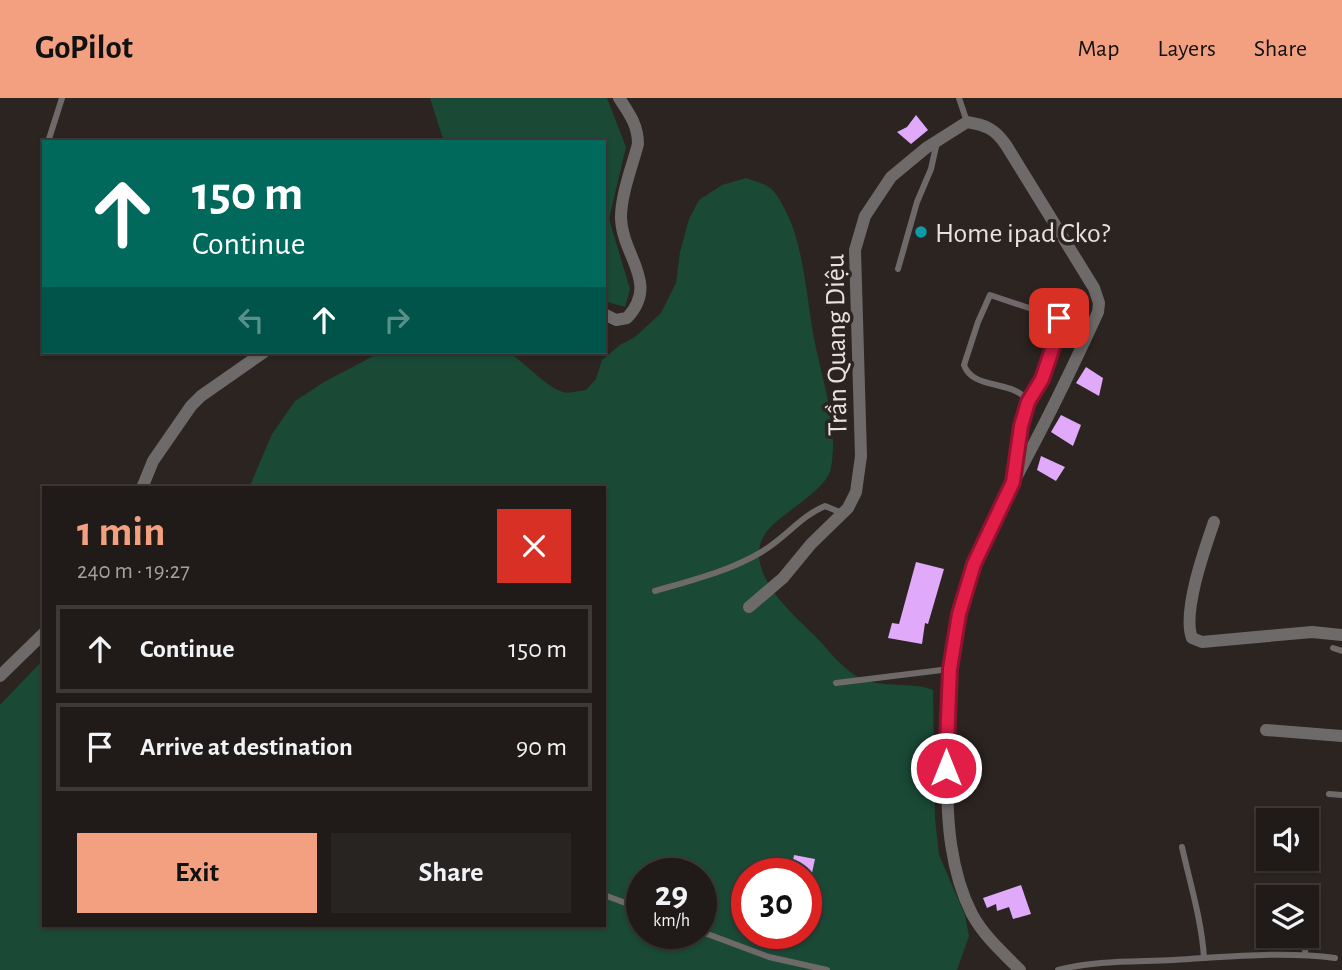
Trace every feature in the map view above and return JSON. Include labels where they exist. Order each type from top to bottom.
[{"type":"street","points":[[606,315],[616,320],[627,318],[640,300],[642,288],[622,230],[621,217],[638,134],[635,122],[619,98]]},
{"type":"street","points":[[967,122],[984,124],[997,132],[1094,288],[1099,303],[1098,312],[1077,358],[974,564],[959,614],[950,669],[947,815],[959,884],[973,915],[995,944],[1020,970]]},
{"type":"street","name":"Trần Quang Diệu","points":[[749,607],[783,578],[852,503],[861,456],[855,250],[872,203],[891,177],[937,140],[967,122]]},
{"type":"street","points":[[143,486],[153,461],[191,406],[261,354]]},
{"type":"street","points":[[1214,522],[1190,606],[1189,630],[1192,638],[1202,642],[1312,632],[1342,635]]},
{"type":"street","points":[[0,676],[42,634]]},
{"type":"street","points":[[1266,730],[1342,736]]},
{"type":"lane","points":[[49,140],[62,98]]},
{"type":"lane","points":[[959,98],[967,122]]},
{"type":"lane","points":[[898,269],[931,169],[937,140]]},
{"type":"lane","points":[[1013,482],[1021,426],[1028,402],[1042,379],[1061,321],[1059,318],[990,295],[985,302],[964,362],[965,370],[981,380],[1016,390],[1028,402]]},
{"type":"lane","points":[[655,591],[725,570],[765,550],[809,512],[825,506],[842,513]]},
{"type":"lane","points":[[1333,648],[1342,651]]},
{"type":"lane","points":[[836,683],[950,669]]},
{"type":"lane","points":[[1329,793],[1342,795]]},
{"type":"lane","points":[[1182,847],[1202,934],[1204,958]]},
{"type":"lane","points":[[606,896],[626,903]]},
{"type":"lane","points":[[717,938],[769,957],[827,970]]},
{"type":"lane","points":[[1305,948],[1305,954]]},
{"type":"lane","points":[[1058,970],[1082,964],[1204,958],[1305,954],[1335,957]]},
{"type":"green space","points":[[430,98],[607,98],[626,147],[609,219],[630,289],[625,307],[606,302],[606,140],[443,140]]},
{"type":"green space","points":[[746,178],[762,183],[775,193],[786,211],[797,241],[831,417],[831,468],[828,476],[813,493],[768,530],[760,544],[759,558],[763,573],[781,601],[853,674],[878,683],[933,690],[935,818],[939,855],[965,915],[969,936],[957,970],[0,970],[0,705],[42,661],[42,927],[606,927],[606,486],[250,486],[272,434],[295,401],[377,354],[511,354],[556,389],[568,393],[586,390],[596,379],[602,360],[635,337],[661,313],[676,283],[680,252],[689,219],[699,200],[722,185]]},
{"type":"building","points":[[916,115],[928,130],[911,144],[897,132],[907,127]]},
{"type":"building","points":[[1086,367],[1103,378],[1099,396],[1076,383]]},
{"type":"building","points":[[1061,415],[1081,425],[1073,446],[1051,432]]},
{"type":"building","points":[[1041,456],[1065,467],[1056,481],[1037,470]]},
{"type":"building","points":[[916,562],[944,569],[928,624],[925,623],[922,644],[888,638],[892,623],[899,624]]},
{"type":"building","points":[[1021,885],[1031,914],[1013,919],[1009,907],[997,911],[996,904],[987,908],[983,898]]},
{"type":"place","name":"Home ipad Cko?","points":[[921,232]]},
{"type":"route","points":[[946,768],[947,699],[959,614],[974,564],[1013,482],[1021,426],[1028,402],[1042,379],[1059,329],[1059,318]]}]
